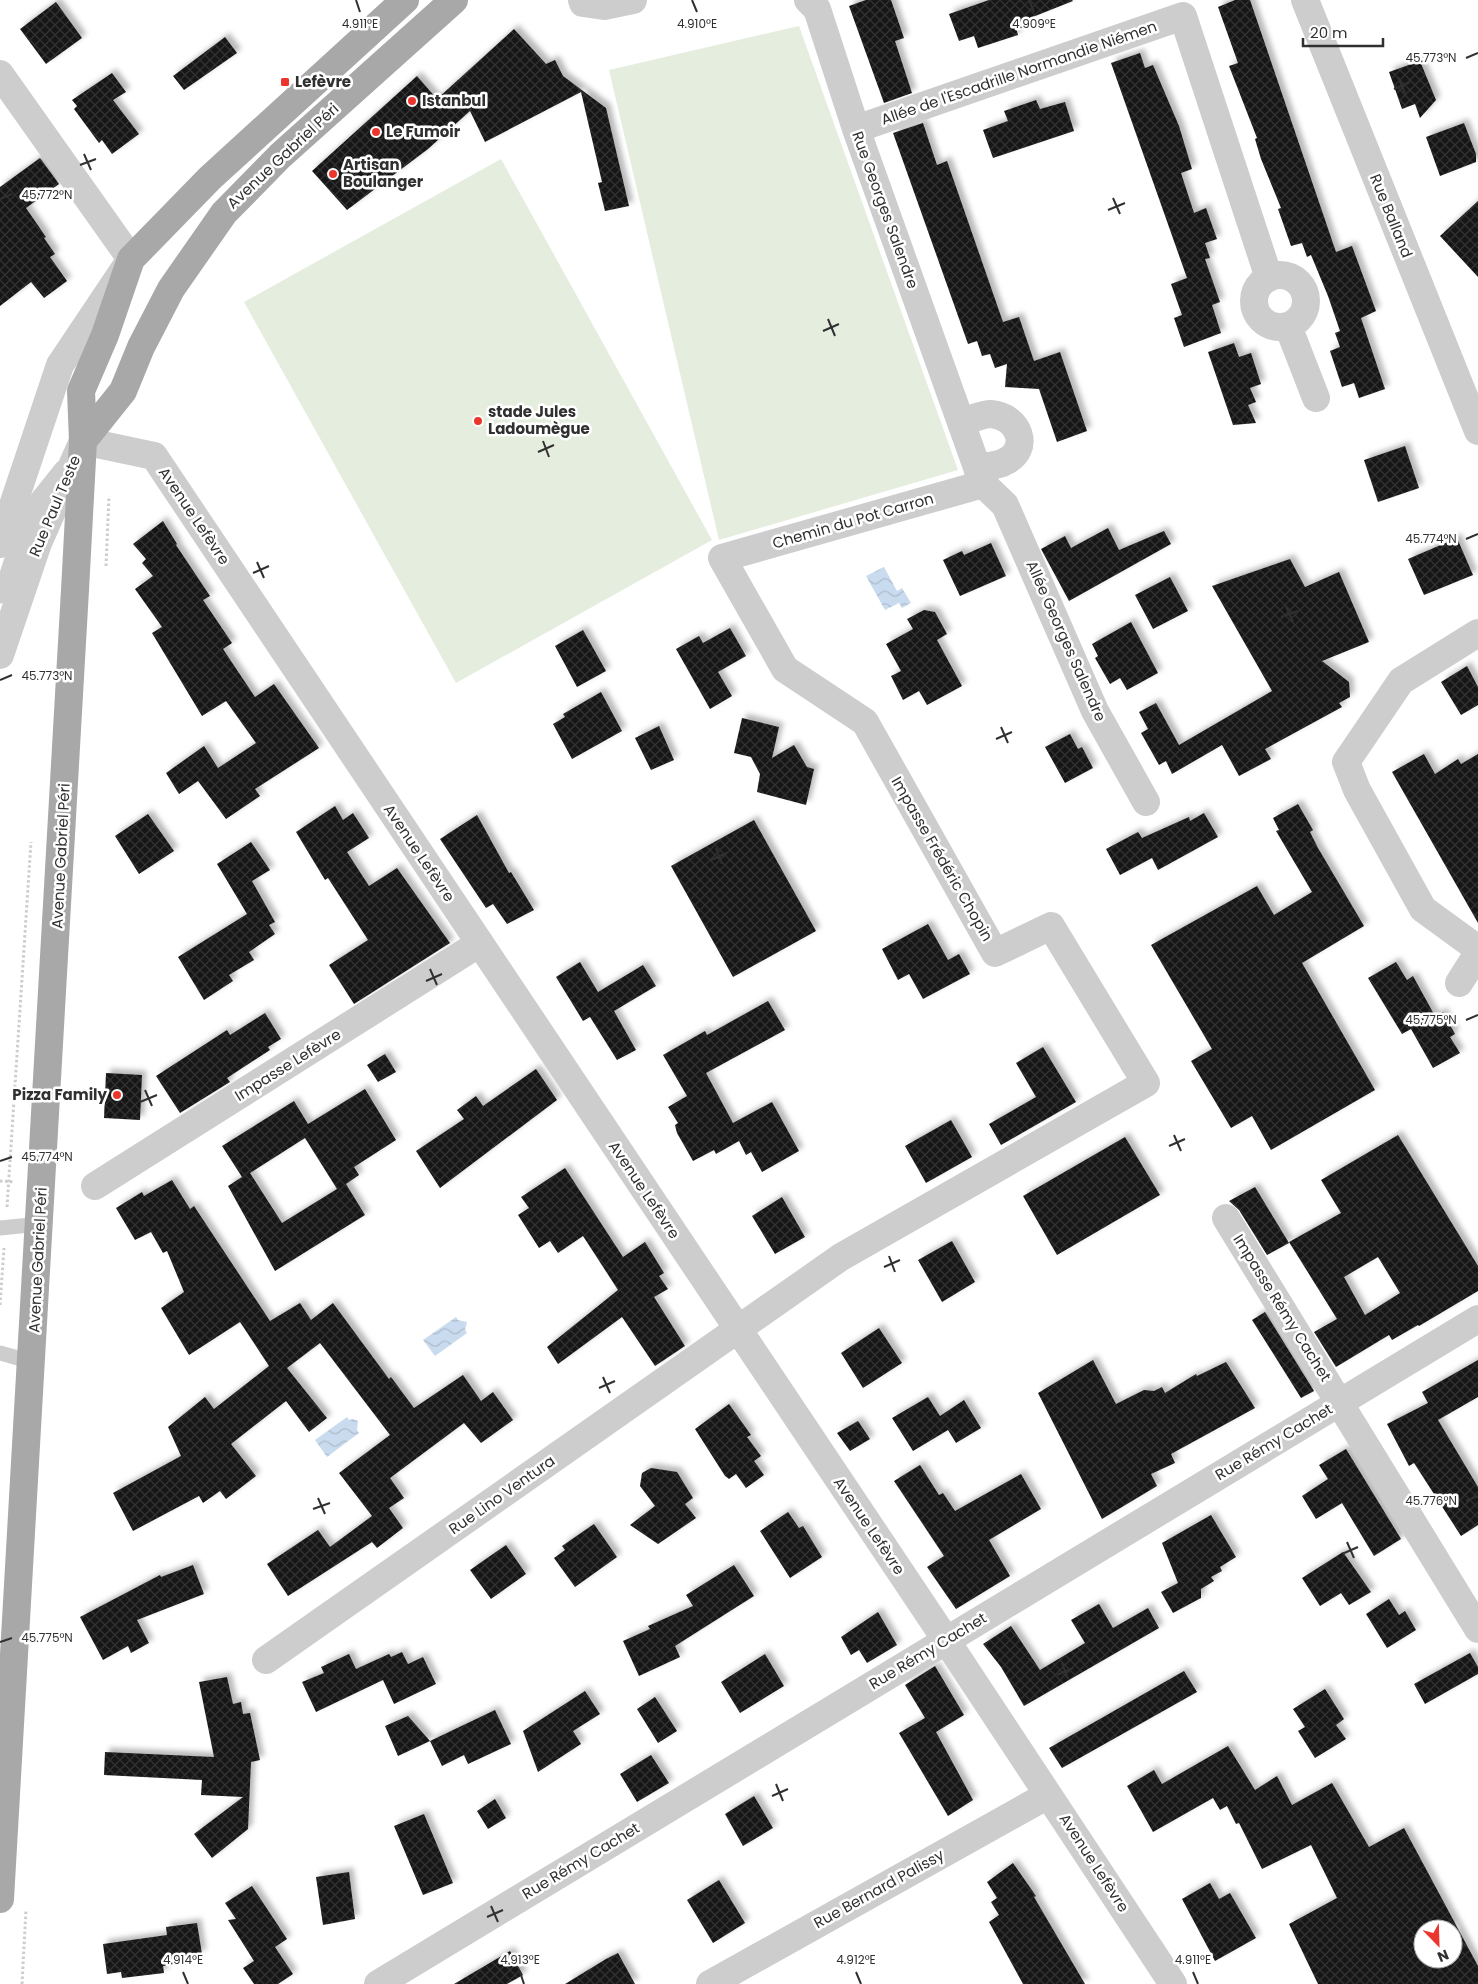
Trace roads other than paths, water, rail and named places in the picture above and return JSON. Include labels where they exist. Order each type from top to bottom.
[{"type":"main road","name":"Avenue Gabriel Péri","points":[[83,441],[123,391],[141,347],[171,289],[224,213],[280,156],[454,0]]},
{"type":"main road","name":"Avenue Gabriel Péri","points":[[0,1900],[40,1224],[83,441],[81,391],[105,335],[131,259],[210,178],[403,1]]},
{"type":"street","points":[[582,0],[583,3],[604,6],[633,0]]},
{"type":"street","name":"Rue Georges Salendre","points":[[808,0],[817,9],[856,129],[980,476]]},
{"type":"street","name":"Rue Balland","points":[[1305,0],[1478,431]]},
{"type":"street","name":"Allée de l'Escadrille Normandie Niémen","points":[[856,129],[1186,8],[1268,278]]},
{"type":"street","points":[[0,74],[131,259],[60,365],[0,544]]},
{"type":"street","points":[[1276,275],[1292,278],[1304,290],[1306,306],[1303,314],[1298,320],[1288,326],[1275,327],[1267,324],[1256,313],[1254,305],[1256,289],[1268,278],[1276,275]]},
{"type":"street","points":[[1288,326],[1316,398]]},
{"type":"street","points":[[961,422],[989,414],[1004,416],[1014,423],[1019,431],[1020,442],[1015,454],[980,476]]},
{"type":"street","name":"Rue Paul Teste","points":[[0,655],[38,543],[83,441]]},
{"type":"street","name":"Avenue Lefèvre","points":[[83,441],[154,456],[946,1640],[1173,1984]]},
{"type":"street","name":"Chemin du Pot Carron","points":[[722,558],[980,476]]},
{"type":"street","name":"Allée Georges Salendre","points":[[980,476],[1005,505],[1095,711],[1146,802]]},
{"type":"street","name":"Impasse Frédéric Chopin","points":[[722,558],[785,669],[865,722],[995,953],[1051,926],[1146,1083],[841,1257],[738,1331]]},
{"type":"street","points":[[1478,633],[1400,681],[1346,762],[1357,790],[1423,909],[1478,949]]},
{"type":"street","name":"Impasse Lefèvre","points":[[95,1186],[480,943]]},
{"type":"street","points":[[1458,983],[1478,953]]},
{"type":"street","name":"Impasse Rémy Cachet","points":[[1226,1218],[1478,1629]]},
{"type":"street","name":"Rue Rémy Cachet","points":[[378,1984],[1478,1319]]},
{"type":"street","name":"Rue Lino Ventura","points":[[266,1660],[738,1331]]},
{"type":"street","name":"Rue Bernard Palissy","points":[[710,1984],[1048,1794]]},
{"type":"lane","name":"Rue Paul Teste","points":[[0,596],[19,537],[38,498],[83,441]]},
{"type":"lane","points":[[0,1228],[40,1224]]},
{"type":"lane","points":[[0,1353],[32,1362]]},
{"type":"water","points":[[884,567],[897,591],[902,588],[911,603],[902,608],[899,603],[885,610],[866,576]]},
{"type":"water","points":[[456,1317],[458,1320],[467,1322],[465,1330],[467,1333],[435,1356],[423,1340]]},
{"type":"water","points":[[347,1417],[349,1420],[358,1421],[357,1430],[359,1433],[327,1457],[315,1440]]},
{"type":"place","name":"Lefèvre","points":[[285,82]]},
{"type":"place","name":"Istanbul","points":[[412,101]]},
{"type":"place","name":"Le Fumoir","points":[[376,132]]},
{"type":"place","name":"Artisan Boulanger","points":[[333,174]]},
{"type":"place","name":"stade Jules Ladoumègue","points":[[478,421]]},
{"type":"place","name":"Pizza Family","points":[[117,1095]]}]
